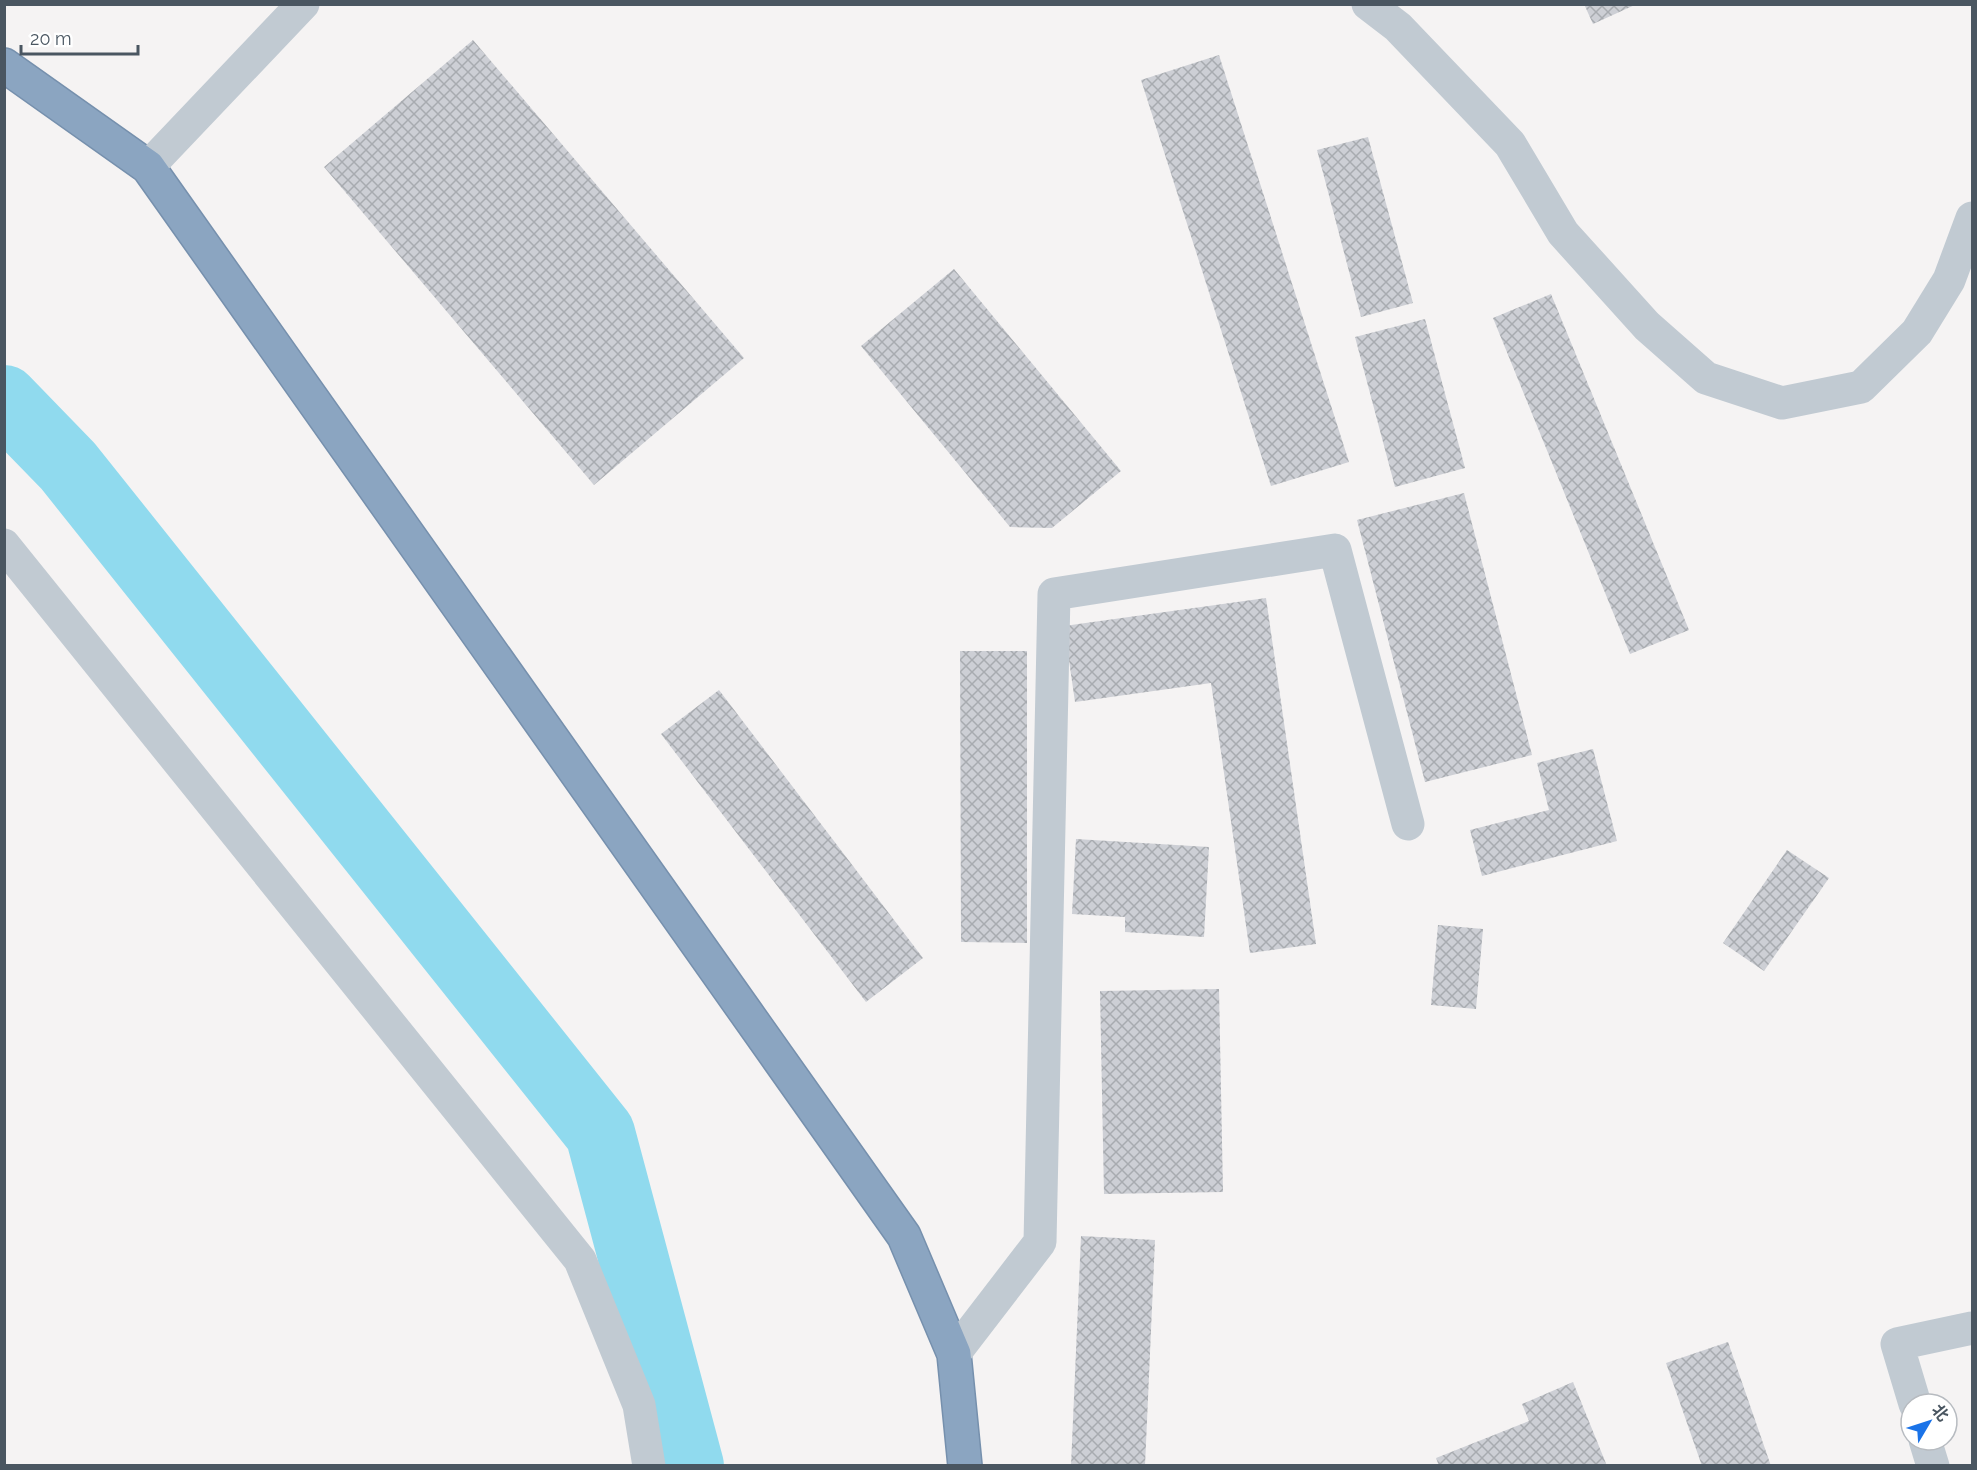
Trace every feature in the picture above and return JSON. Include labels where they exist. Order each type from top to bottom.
[{"type":"highway","points":[[4,65],[148,167],[904,1236],[954,1354],[965,1466]]},
{"type":"street","points":[[148,167],[303,4]]},
{"type":"street","points":[[1368,4],[1398,27],[1510,144],[1563,233],[1647,326],[1706,378],[1782,403],[1862,387],[1917,332],[1949,280],[1972,218]]},
{"type":"street","points":[[954,1354],[1040,1242],[1054,594],[1335,550],[1408,824]]},
{"type":"street","points":[[10,564],[580,1260],[639,1405],[649,1466]]},
{"type":"street","points":[[1911,1392],[1897,1344],[1972,1328]]},
{"type":"building","points":[[1584,4],[1637,4],[1593,24]]},
{"type":"building","points":[[473,40],[744,358],[594,485],[324,167]]},
{"type":"building","points":[[1219,55],[1349,462],[1271,486],[1141,80]]},
{"type":"building","points":[[1368,137],[1413,303],[1361,317],[1317,150]]},
{"type":"building","points":[[954,269],[1121,471],[1052,528],[1010,527],[861,346]]},
{"type":"building","points":[[1551,294],[1689,630],[1630,654],[1493,318]]},
{"type":"building","points":[[1425,319],[1465,468],[1395,487],[1355,337]]},
{"type":"building","points":[[1464,493],[1532,755],[1425,782],[1357,520]]},
{"type":"building","points":[[1266,598],[1316,944],[1250,953],[1211,683],[1075,702],[1064,626]]},
{"type":"building","points":[[960,651],[1027,651],[1027,943],[961,942]]},
{"type":"building","points":[[719,690],[923,958],[866,1002],[661,734]]},
{"type":"building","points":[[1593,749],[1617,841],[1482,876],[1470,830],[1549,810],[1537,763]]},
{"type":"building","points":[[1076,839],[1209,847],[1204,937],[1125,932],[1125,917],[1072,914]]},
{"type":"building","points":[[1787,850],[1829,878],[1764,971],[1723,943]]},
{"type":"building","points":[[1438,925],[1483,929],[1476,1009],[1431,1005]]},
{"type":"building","points":[[1219,989],[1223,1192],[1104,1194],[1100,991]]},
{"type":"building","points":[[1081,1236],[1155,1240],[1145,1466],[1071,1466]]},
{"type":"building","points":[[1728,1342],[1771,1466],[1702,1466],[1666,1363]]},
{"type":"building","points":[[1573,1382],[1607,1466],[1439,1466],[1436,1458],[1529,1421],[1522,1404]]},
{"type":"waterway","points":[[4,400],[68,466],[600,1133],[689,1466]]}]
